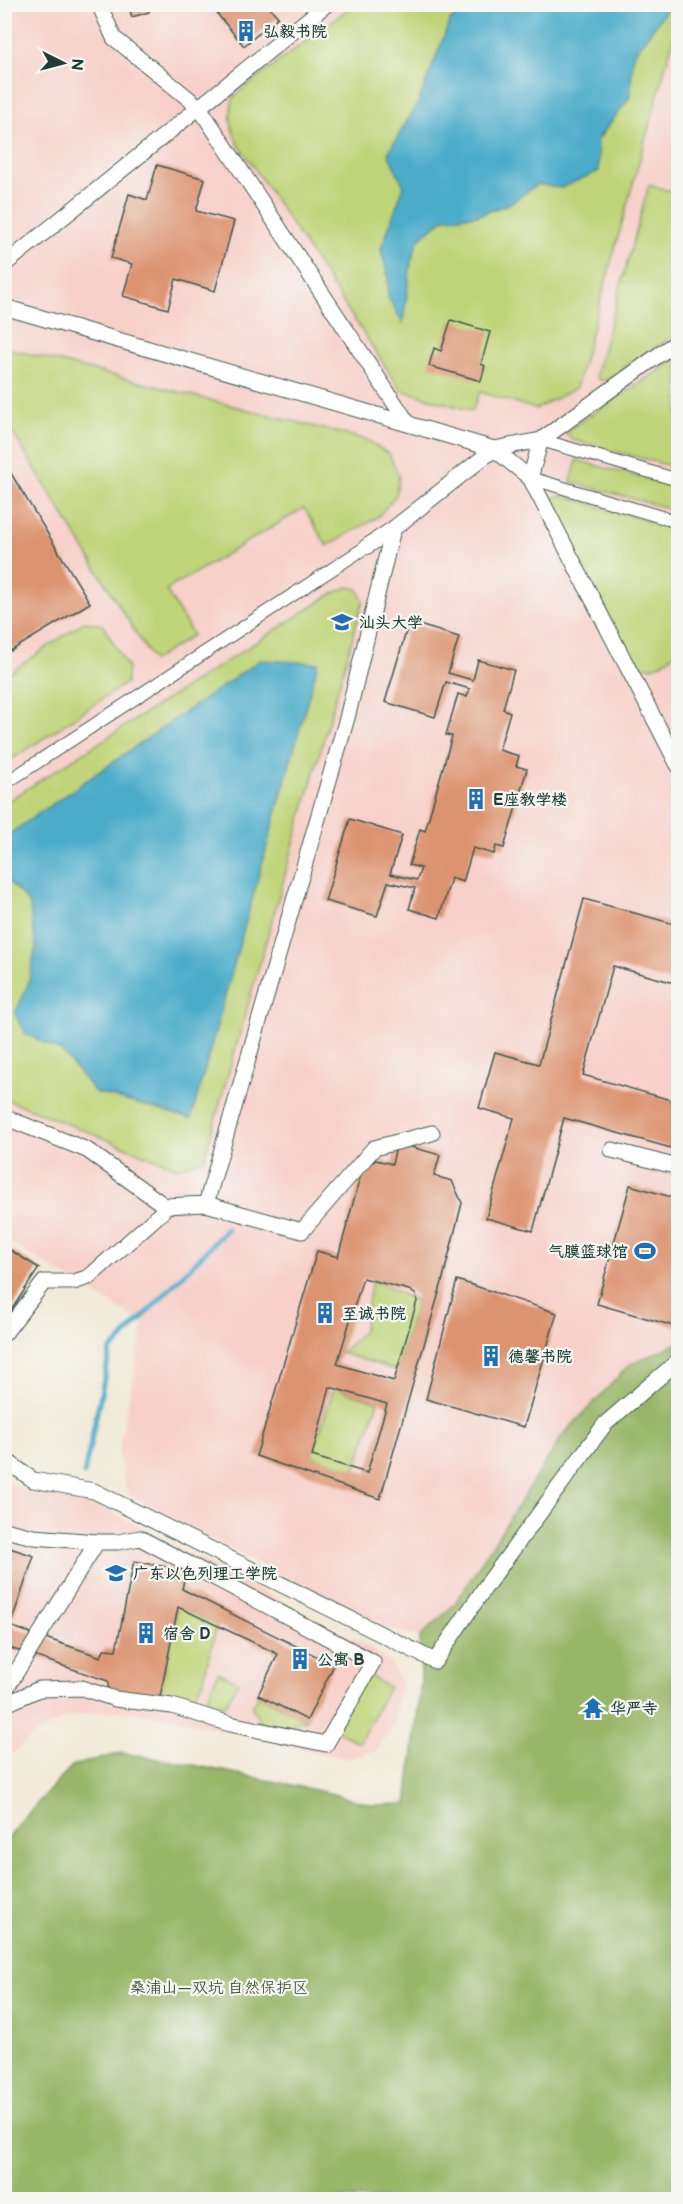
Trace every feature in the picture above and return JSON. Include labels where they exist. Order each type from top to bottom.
[{"type":"street","points":[[99,4],[114,38],[199,107],[407,422]]},
{"type":"street","points":[[4,265],[327,4]]},
{"type":"street","points":[[4,307],[494,449],[530,478],[678,522]]},
{"type":"street","points":[[4,784],[393,529],[494,449],[541,440],[678,341]]},
{"type":"street","points":[[541,440],[530,478],[678,765]]},
{"type":"street","points":[[541,440],[678,480]]},
{"type":"street","points":[[206,1204],[347,718],[393,529]]},
{"type":"street","points":[[4,1117],[87,1150],[165,1206],[206,1204],[302,1231],[374,1148],[432,1133]]},
{"type":"street","points":[[612,1150],[678,1167]]},
{"type":"street","points":[[4,1334],[44,1282],[74,1282],[89,1277],[161,1213],[165,1206]]},
{"type":"street","points":[[4,1459],[33,1480],[94,1491],[435,1661],[486,1586],[605,1424],[678,1361]]},
{"type":"street","points":[[4,1530],[34,1537],[97,1542],[118,1542],[140,1538],[374,1662],[326,1744],[230,1724],[172,1706],[115,1699],[82,1688],[39,1689],[4,1705]]},
{"type":"street","points":[[4,1692],[97,1542]]},
{"type":"shaded area","name":"汕头大学","points":[[4,5],[678,5],[678,1343],[629,1365],[563,1435],[454,1605],[420,1637],[371,1624],[128,1494],[118,1452],[144,1324],[5,1240]]},
{"type":"shaded area","name":"广东以色列理工学院","points":[[5,1479],[18,1488],[94,1503],[363,1644],[390,1662],[401,1682],[394,1723],[376,1751],[346,1759],[163,1716],[118,1711],[70,1716],[33,1736],[11,1755],[5,1764]]},
{"type":"green space","points":[[353,5],[467,5],[450,21],[418,103],[388,153],[404,186],[381,249],[388,276],[388,297],[403,322],[411,262],[418,240],[445,218],[479,215],[509,204],[538,184],[562,188],[630,97],[633,55],[668,5],[678,5],[678,22],[576,388],[536,409],[480,392],[472,411],[401,390],[237,142],[231,119],[234,96]]},
{"type":"green space","points":[[649,185],[678,193],[678,326],[676,334],[606,380],[598,380],[596,374]]},
{"type":"green space","points":[[5,348],[367,440],[389,454],[399,476],[396,495],[378,517],[327,546],[304,508],[166,590],[193,635],[153,661],[5,420]]},
{"type":"green space","points":[[678,358],[678,468],[573,440],[566,434],[572,427]]},
{"type":"green space","points":[[577,460],[678,488],[678,511],[571,482]]},
{"type":"green space","points":[[562,495],[678,530],[678,651],[660,664],[654,667],[643,666],[629,656],[551,507],[551,498]]},
{"type":"green space","points":[[348,587],[358,589],[363,601],[204,1159],[178,1168],[5,1099],[5,803],[330,595]]},
{"type":"green space","points":[[84,622],[103,625],[128,668],[126,683],[5,764],[5,676]]},
{"type":"green space","points":[[372,1280],[417,1301],[396,1370],[341,1353],[363,1332]]},
{"type":"green space","name":"桑浦山—双坑 自然保护区","points":[[678,1343],[678,2199],[5,2199],[4,1844],[24,1818],[72,1766],[122,1753],[325,1792],[373,1805],[407,1804],[421,1680],[420,1637],[454,1605],[563,1435],[629,1365]]},
{"type":"green space","points":[[334,1388],[378,1402],[355,1470],[312,1456]]},
{"type":"green space","points":[[178,1607],[217,1625],[203,1682],[191,1700],[160,1697]]},
{"type":"green space","points":[[218,1672],[238,1682],[227,1703],[211,1712],[203,1709]]},
{"type":"green space","points":[[365,1674],[389,1687],[359,1743],[335,1730]]},
{"type":"green space","points":[[258,1695],[307,1720],[270,1729],[262,1726],[252,1707]]},
{"type":"water","points":[[467,4],[668,5],[633,55],[630,97],[598,138],[599,171],[561,188],[538,184],[509,204],[478,215],[445,218],[418,240],[411,262],[403,323],[388,297],[388,276],[381,249],[404,186],[388,153],[418,103],[450,21]]},
{"type":"water","points":[[260,660],[318,663],[191,1119],[95,1092],[61,1051],[26,1034],[15,1014],[28,984],[36,947],[29,903],[5,878],[5,837]]},
{"type":"building","points":[[128,4],[147,4],[149,12],[132,17]]},
{"type":"building","name":"弘毅书院","points":[[209,4],[267,4],[278,17],[244,46]]},
{"type":"building","points":[[157,165],[205,179],[196,211],[234,221],[215,291],[176,279],[168,309],[123,296],[132,264],[111,258],[129,194],[147,200]]},
{"type":"building","points":[[451,320],[490,332],[481,364],[485,366],[481,381],[429,366],[434,348],[441,351]]},
{"type":"building","points":[[4,462],[90,603],[4,655]]},
{"type":"building","name":"E座教学楼","points":[[409,622],[459,637],[448,673],[473,680],[478,660],[514,670],[503,709],[510,712],[499,750],[519,756],[516,766],[527,769],[504,848],[496,846],[494,854],[473,848],[463,882],[451,878],[439,918],[409,909],[415,888],[388,882],[377,916],[325,901],[350,819],[402,835],[390,874],[417,880],[421,868],[409,865],[420,829],[425,831],[452,736],[446,735],[458,694],[467,697],[470,689],[446,682],[435,717],[385,702]]},
{"type":"building","points":[[584,899],[678,925],[678,984],[613,966],[583,1075],[678,1102],[678,1150],[564,1118],[533,1231],[486,1218],[514,1118],[479,1108],[495,1052],[539,1064]]},
{"type":"building","name":"至诚书院","points":[[397,1143],[440,1155],[434,1176],[452,1181],[462,1203],[442,1282],[380,1499],[256,1456],[317,1251],[338,1257],[363,1167],[376,1160],[392,1164]],"holes":[[[363,1278],[409,1290],[416,1295],[417,1301],[394,1381],[337,1364]],[[330,1387],[387,1404],[367,1473],[312,1456]]]},
{"type":"building","name":"气膜篮球馆","points":[[630,1185],[678,1199],[677,1327],[597,1304]]},
{"type":"building","points":[[7,1248],[39,1268],[4,1321],[4,1252]]},
{"type":"building","name":"德馨书院","points":[[457,1280],[557,1313],[524,1427],[426,1399]]},
{"type":"building","points":[[4,1546],[34,1556],[10,1626],[101,1657],[104,1649],[116,1650],[134,1561],[186,1571],[182,1589],[334,1665],[307,1720],[258,1695],[278,1654],[178,1607],[160,1697],[108,1693],[108,1681],[4,1646]]},
{"type":"waterway","points":[[84,1474],[110,1351],[227,1229]]},
{"type":"waterway","points":[[4,1722],[11,1711]]},
{"type":"place","name":"弘毅书院","points":[[246,31]]},
{"type":"place","name":"汕头大学","points":[[342,622]]},
{"type":"place","name":"E座教学楼","points":[[476,799]]},
{"type":"place","name":"气膜篮球馆","points":[[645,1251]]},
{"type":"place","name":"至诚书院","points":[[325,1313]]},
{"type":"place","name":"德馨书院","points":[[491,1356]]},
{"type":"place","name":"广东以色列理工学院","points":[[116,1573]]},
{"type":"place","name":"宿舍 D","points":[[146,1633]]},
{"type":"place","name":"公寓 B","points":[[300,1659]]},
{"type":"place","name":"华严寺","points":[[593,1708]]}]
